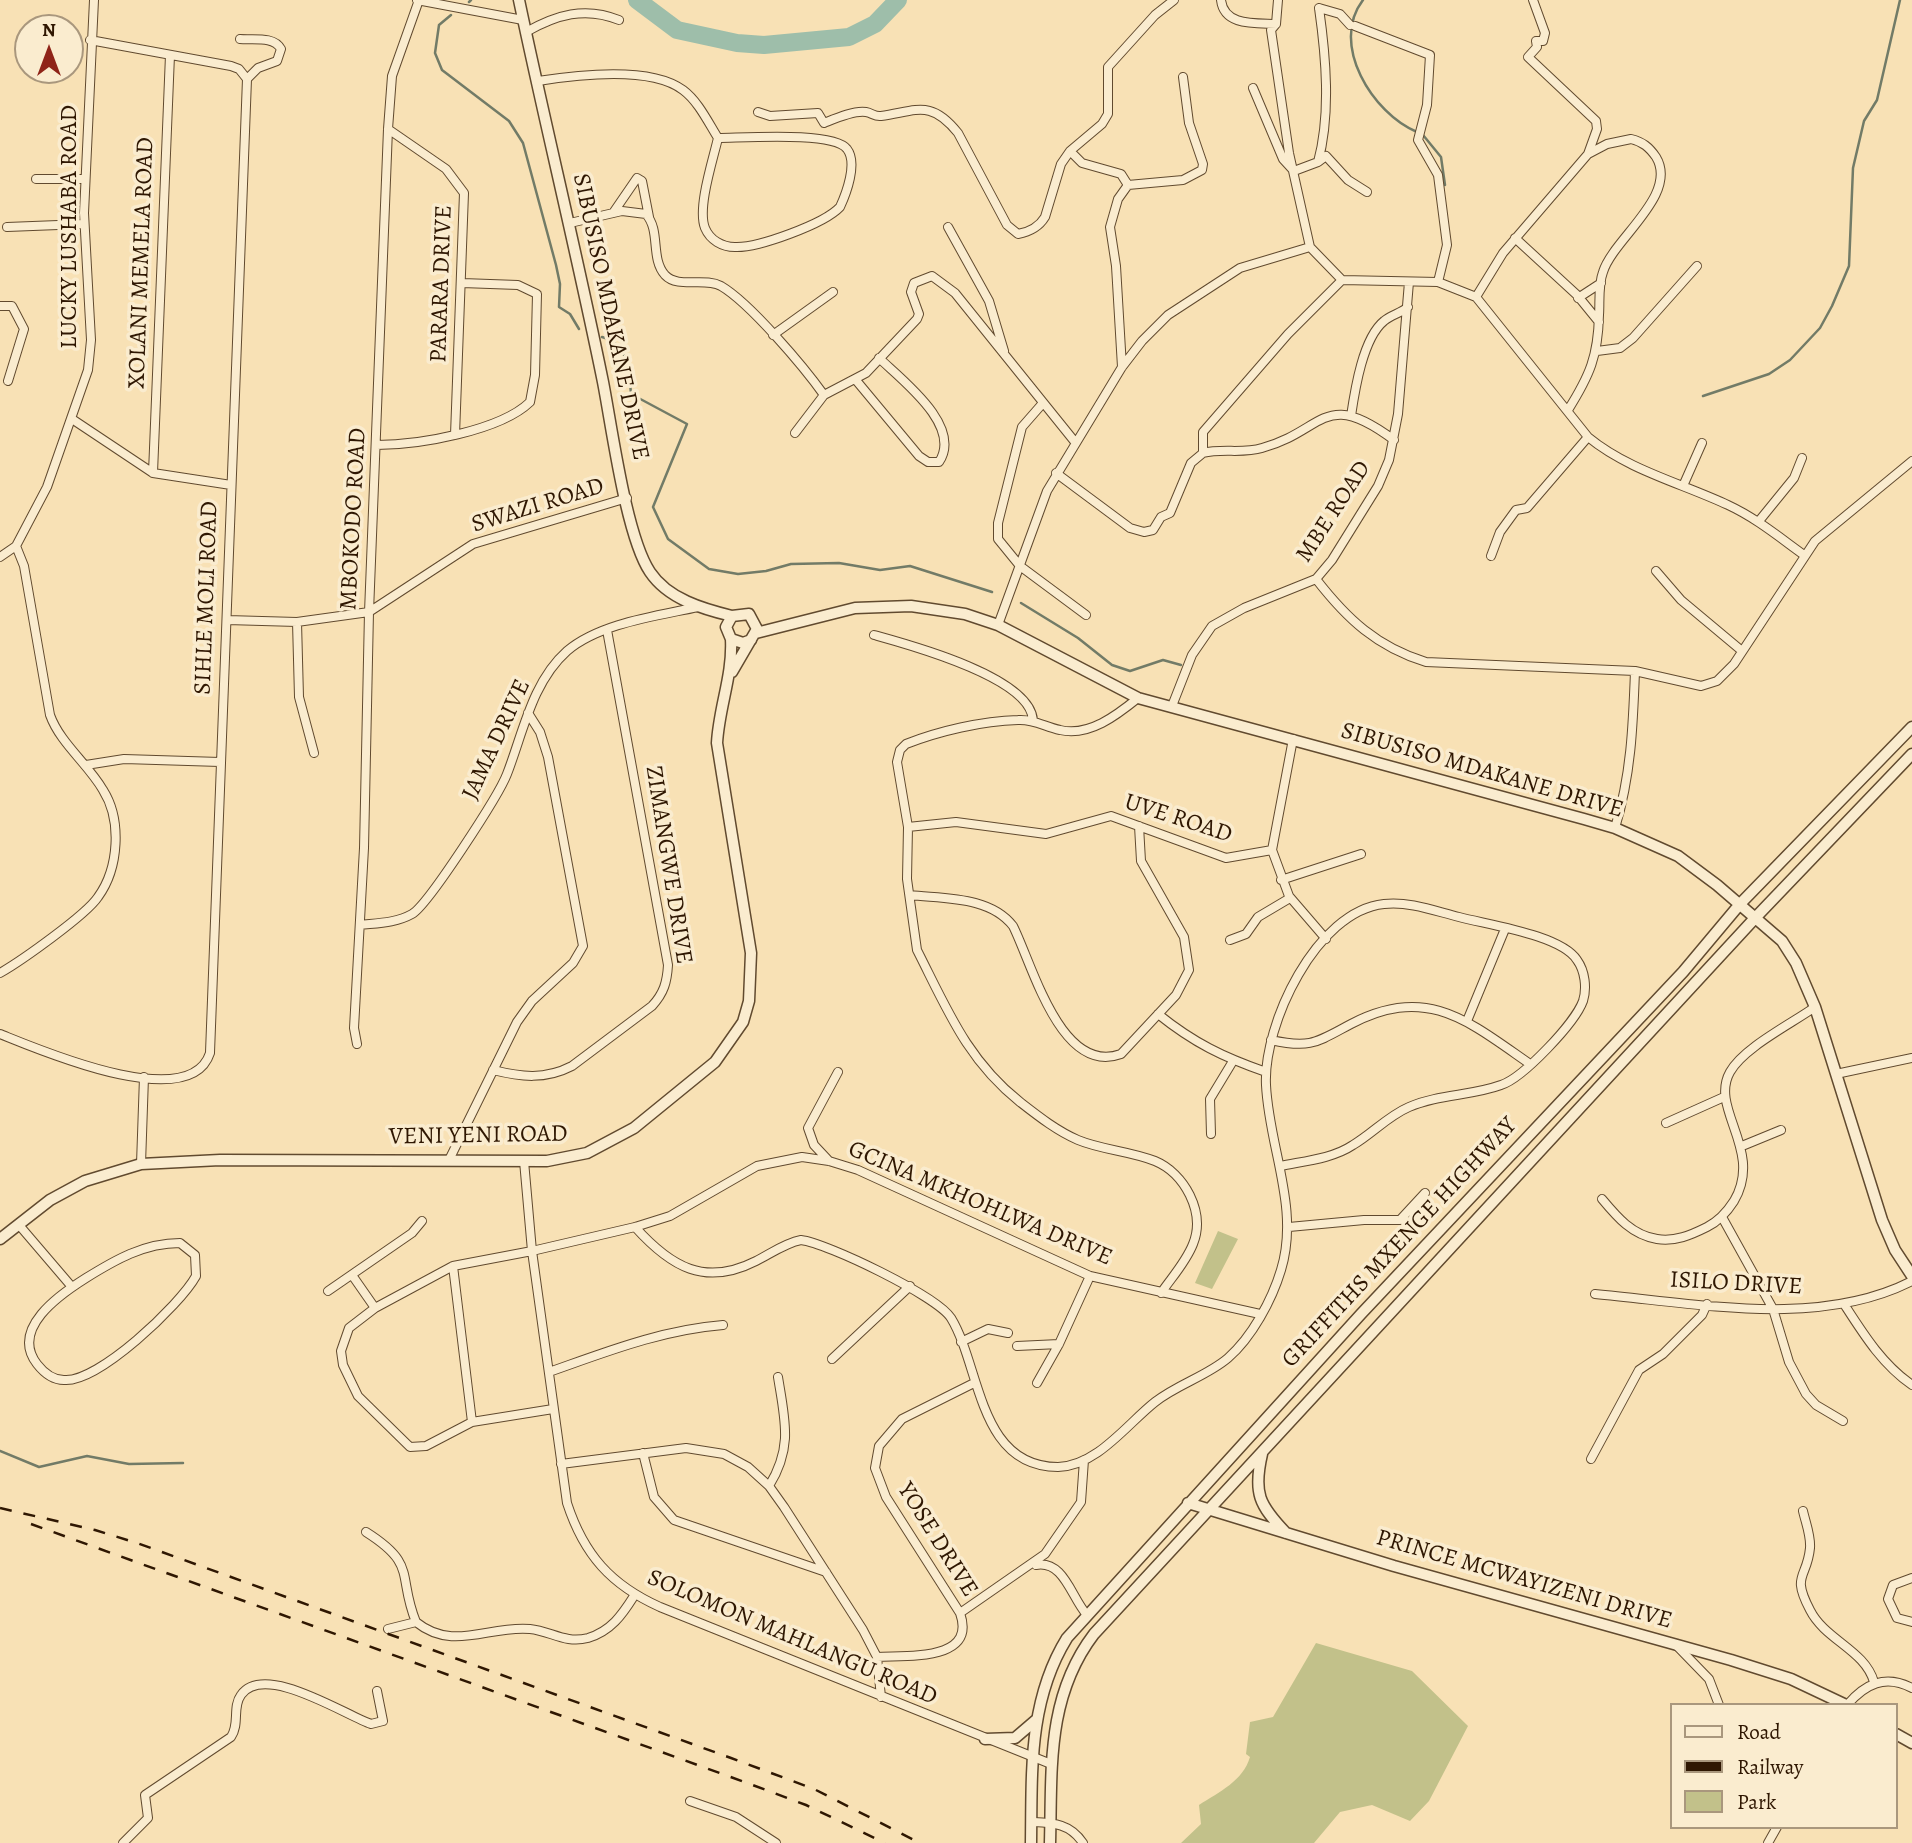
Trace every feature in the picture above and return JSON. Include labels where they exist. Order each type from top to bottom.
[{"type":"street","name":"LUCKY LUSHABA ROAD","points":[[16,546],[47,487],[91,356],[84,224],[90,40],[94,0]]},
{"type":"street","points":[[418,0],[525,26],[580,12],[618,20]]},
{"type":"street","name":"MBOKODO ROAD","points":[[357,1044],[354,1028],[360,925],[388,129],[392,76],[418,0]]},
{"type":"street","name":"SIBUSISO MDAKANE DRIVE","points":[[519,0],[570,223],[627,498],[650,572],[670,591],[703,608],[732,616]]},
{"type":"street","points":[[758,113],[770,116],[818,113],[824,123],[863,111],[877,117],[917,108],[935,112],[947,120],[958,133],[1007,225],[1018,234],[1042,222],[1051,204],[1060,164],[1070,151],[1102,124],[1108,114],[1110,97],[1106,77],[1113,60],[1155,15],[1174,0]]},
{"type":"street","points":[[1220,0],[1223,13],[1229,18],[1250,23],[1276,24]]},
{"type":"street","points":[[1278,0],[1276,24],[1271,30],[1294,171],[1310,247],[1342,281]]},
{"type":"street","points":[[1476,297],[1490,270],[1588,154],[1597,129],[1596,121],[1528,57],[1537,47],[1536,41],[1543,41],[1545,33],[1533,0]]},
{"type":"street","points":[[1318,162],[1324,137],[1325,73],[1319,8],[1340,14],[1353,25],[1430,55],[1427,106],[1418,140],[1438,175],[1447,245],[1438,282]]},
{"type":"street","points":[[90,40],[231,66],[239,69],[247,79],[258,68],[277,61],[281,49],[277,42],[240,39]]},
{"type":"street","name":"XOLANI MEMELA ROAD","points":[[153,473],[170,55]]},
{"type":"street","points":[[538,81],[573,76],[646,77],[670,82],[693,99],[718,138],[703,219],[711,238],[723,246],[734,248],[762,242],[825,218],[840,207],[851,164],[849,152],[842,145],[824,139],[718,138]]},
{"type":"street","points":[[1128,185],[1184,180],[1202,170],[1203,163],[1187,114],[1183,77]]},
{"type":"street","name":"SIHLE MOLI ROAD","points":[[0,1034],[93,1070],[144,1077],[187,1077],[207,1063],[210,1053],[247,79]]},
{"type":"street","points":[[1253,88],[1283,159],[1294,171]]},
{"type":"street","name":"PARARA DRIVE","points":[[388,129],[446,169],[461,185],[466,203],[455,435]]},
{"type":"street","points":[[1568,410],[1587,380],[1597,351],[1601,283],[1607,263],[1652,201],[1661,172],[1651,149],[1631,139],[1607,144],[1588,154]]},
{"type":"street","points":[[1070,151],[1082,163],[1121,174],[1128,185]]},
{"type":"street","points":[[1294,171],[1326,156],[1348,180],[1367,192]]},
{"type":"street","points":[[613,213],[637,178],[642,181],[659,264],[667,277],[674,281],[706,281],[720,286],[773,335],[824,395]]},
{"type":"street","points":[[36,179],[85,179]]},
{"type":"street","points":[[1122,367],[1116,266],[1110,227],[1118,200],[1128,185]]},
{"type":"street","points":[[570,223],[613,213],[638,211],[649,218]]},
{"type":"street","points":[[7,227],[84,224]]},
{"type":"street","points":[[948,227],[989,301],[1004,353]]},
{"type":"street","points":[[1516,238],[1599,322]]},
{"type":"street","points":[[998,625],[1056,473],[1122,367],[1152,329],[1200,292],[1250,265],[1310,247]]},
{"type":"street","points":[[1597,351],[1620,348],[1633,338],[1697,266]]},
{"type":"street","points":[[795,433],[824,395],[855,379],[917,318],[919,314],[911,292],[914,283],[926,276],[938,279],[950,288],[1075,442]]},
{"type":"street","points":[[1203,453],[1203,432],[1288,334],[1342,281],[1438,282],[1476,297],[1588,437],[1608,453],[1759,521],[1804,555]]},
{"type":"street","points":[[1394,440],[1409,282]]},
{"type":"street","points":[[377,445],[428,442],[455,435],[507,416],[530,402],[534,389],[539,300],[533,290],[519,285],[462,283]]},
{"type":"street","points":[[1578,298],[1601,283]]},
{"type":"street","points":[[773,335],[834,292]]},
{"type":"street","points":[[0,306],[12,306],[23,329],[8,381]]},
{"type":"street","points":[[1056,473],[1130,528],[1149,531],[1157,527],[1161,517],[1170,513],[1191,463],[1203,453],[1259,449],[1326,417],[1351,416],[1357,383],[1374,334],[1386,319],[1408,307]]},
{"type":"street","points":[[855,379],[919,456],[928,462],[939,462],[943,455],[942,432],[935,414],[879,358]]},
{"type":"street","points":[[1043,403],[1023,427],[997,528],[999,542],[1020,566],[1086,615]]},
{"type":"street","name":"MBE ROAD","points":[[1172,706],[1192,655],[1212,626],[1244,608],[1316,579],[1338,551],[1378,486],[1394,440],[1366,419],[1351,416]]},
{"type":"street","points":[[72,419],[153,473],[230,485]]},
{"type":"street","points":[[1491,556],[1504,525],[1516,510],[1527,508],[1588,437]]},
{"type":"street","points":[[1683,486],[1702,443]]},
{"type":"street","points":[[1759,521],[1794,478],[1802,458]]},
{"type":"street","points":[[1316,579],[1353,623],[1401,652],[1426,662],[1635,671],[1694,686],[1709,685],[1726,674],[1815,541],[1912,461]]},
{"type":"street","name":"SWAZI ROAD","points":[[227,620],[297,622],[369,612],[473,544],[627,498]]},
{"type":"street","points":[[0,556],[16,546],[24,566],[50,715],[57,730],[105,793],[115,817],[109,879],[96,900],[0,973]]},
{"type":"street","points":[[1656,571],[1681,600],[1742,651]]},
{"type":"street","name":"SIBUSISO MDAKANE DRIVE","points":[[755,620],[776,624],[855,608],[911,606],[965,614],[998,625],[1138,698],[1615,828],[1678,856],[1756,917],[1782,941],[1796,963],[1815,1007],[1882,1220],[1912,1279]]},
{"type":"street","name":"SIBUSISO MDAKANE DRIVE","points":[[703,608],[726,627]]},
{"type":"street","name":"JAMA DRIVE","points":[[360,925],[397,920],[419,909],[498,796],[528,713],[538,693],[567,651],[584,639],[607,630],[703,608]]},
{"type":"street","points":[[726,627],[732,616],[745,613],[755,620],[754,636],[743,643],[731,639]]},
{"type":"street","name":"SIBUSISO MDAKANE DRIVE","points":[[754,636],[803,619]]},
{"type":"street","points":[[297,622],[299,697],[314,753]]},
{"type":"street","name":"VENI YENI ROAD","points":[[0,1239],[50,1200],[85,1181],[141,1164],[220,1160],[524,1161],[565,1158],[587,1153],[617,1139],[715,1062],[743,1022],[752,978],[751,953],[717,743],[720,715],[731,674],[731,639],[726,627]]},
{"type":"street","name":"ZIMANGWE DRIVE","points":[[493,1070],[536,1077],[565,1070],[652,1006],[661,997],[667,980],[668,965],[650,857],[607,630]]},
{"type":"street","points":[[874,635],[969,665],[1019,696],[1030,709],[1033,720]]},
{"type":"street","name":"VENI YENI ROAD","points":[[731,674],[754,636]]},
{"type":"street","points":[[1615,828],[1625,794],[1633,744],[1635,671]]},
{"type":"street","points":[[1138,698],[1120,712],[1081,732],[1058,730],[1033,720],[994,722],[928,737],[903,746],[897,762],[908,827],[907,878],[917,950],[981,1067],[1022,1104],[1060,1131],[1080,1141],[1156,1161],[1180,1178],[1193,1203],[1196,1232],[1188,1255],[1161,1293]]},
{"type":"street","points":[[449,1160],[525,1011],[565,972],[583,946],[548,757],[540,732],[528,713]]},
{"type":"street","name":"GRIFFITHS MXENGE HIGHWAY","points":[[1031,1843],[1032,1757],[1043,1689],[1057,1654],[1087,1615],[1188,1503],[1684,972],[1740,904],[1912,727]]},
{"type":"street","points":[[1293,739],[1272,850],[1281,880],[1290,898],[1326,939]]},
{"type":"street","name":"GRIFFITHS MXENGE HIGHWAY","points":[[1050,1843],[1051,1764],[1057,1709],[1067,1679],[1084,1648],[1756,917],[1912,754]]},
{"type":"street","points":[[86,765],[124,758],[220,762]]},
{"type":"street","name":"UVE ROAD","points":[[908,827],[957,822],[1046,834],[1111,816],[1226,858],[1272,850]]},
{"type":"street","points":[[910,895],[978,903],[1004,916],[1013,926],[1069,1041],[1082,1052],[1103,1057],[1121,1054],[1184,983],[1189,971],[1189,952],[1178,923],[1151,883],[1141,861],[1139,826]]},
{"type":"street","points":[[1281,880],[1361,854]]},
{"type":"street","points":[[1230,940],[1246,934],[1258,917],[1290,898]]},
{"type":"street","points":[[635,1227],[660,1252],[676,1263],[700,1272],[727,1273],[801,1240],[826,1248],[909,1286],[943,1310],[951,1319],[974,1383],[1002,1441],[1022,1457],[1037,1464],[1057,1467],[1084,1460],[1173,1389],[1228,1358],[1260,1314],[1280,1272],[1289,1227],[1266,1072],[1271,1040],[1295,978],[1326,939],[1350,918],[1370,907],[1386,903],[1419,907],[1562,946],[1582,966],[1582,1002],[1576,1015],[1530,1064],[1503,1085],[1441,1096],[1406,1108],[1338,1154],[1280,1166]]},
{"type":"street","points":[[1467,1021],[1505,929]]},
{"type":"street","points":[[1271,1040],[1292,1045],[1313,1045],[1373,1013],[1393,1007],[1435,1008],[1467,1021],[1530,1064]]},
{"type":"street","points":[[1602,1199],[1633,1230],[1669,1241],[1696,1233],[1722,1217],[1739,1191],[1744,1171],[1742,1146],[1724,1097],[1729,1073],[1736,1064],[1815,1007]]},
{"type":"street","points":[[1158,1014],[1190,1040],[1266,1072]]},
{"type":"street","points":[[1836,1074],[1912,1058]]},
{"type":"street","points":[[1211,1134],[1210,1099],[1233,1060]]},
{"type":"street","points":[[829,1160],[814,1145],[808,1128],[838,1072]]},
{"type":"street","points":[[141,1164],[144,1077]]},
{"type":"street","points":[[1666,1123],[1724,1097]]},
{"type":"street","points":[[1742,1146],[1781,1130]]},
{"type":"street","name":"GCINA MKHOHLWA DRIVE","points":[[471,1422],[426,1446],[410,1447],[358,1396],[348,1382],[341,1351],[349,1328],[375,1308],[453,1266],[635,1227],[696,1202],[757,1166],[802,1157],[829,1160],[858,1170],[1090,1276],[1260,1314]]},
{"type":"street","name":"SOLOMON MAHLANGU ROAD","points":[[524,1161],[533,1251],[567,1503],[580,1538],[604,1573],[635,1596],[881,1698],[1051,1764]]},
{"type":"street","points":[[1289,1227],[1364,1220],[1400,1220],[1425,1193]]},
{"type":"street","points":[[1722,1217],[1773,1309],[1789,1362],[1806,1394],[1816,1405],[1843,1421]]},
{"type":"street","points":[[328,1291],[412,1233],[422,1221]]},
{"type":"street","points":[[19,1225],[72,1287]]},
{"type":"street","points":[[180,1243],[195,1255],[196,1276],[191,1285],[148,1328],[94,1371],[64,1380],[51,1376],[34,1360],[30,1335],[42,1312],[72,1287],[141,1249],[180,1243]]},
{"type":"street","points":[[453,1266],[471,1422],[553,1409]]},
{"type":"street","points":[[352,1275],[375,1308]]},
{"type":"street","points":[[1037,1383],[1059,1344],[1090,1276]]},
{"type":"street","name":"ISILO DRIVE","points":[[1595,1294],[1773,1309],[1844,1304],[1872,1298],[1912,1279]]},
{"type":"street","points":[[832,1359],[909,1286]]},
{"type":"street","points":[[1591,1459],[1639,1370],[1663,1354],[1702,1315],[1707,1304]]},
{"type":"street","points":[[1844,1304],[1875,1352],[1895,1373],[1912,1385]]},
{"type":"street","points":[[549,1372],[682,1328],[723,1325]]},
{"type":"street","points":[[961,1342],[988,1329],[1008,1333]]},
{"type":"street","points":[[1017,1346],[1059,1344]]},
{"type":"street","points":[[769,1486],[785,1452],[786,1431],[778,1377]]},
{"type":"street","name":"YOSE DRIVE","points":[[877,1657],[933,1654],[955,1647],[963,1630],[960,1613],[886,1497],[875,1468],[879,1446],[902,1419],[974,1383]]},
{"type":"street","points":[[561,1464],[686,1448],[724,1454],[748,1467],[769,1486],[826,1572],[877,1657],[881,1698]]},
{"type":"street","points":[[643,1452],[654,1497],[674,1520],[826,1572]]},
{"type":"street","points":[[1263,1452],[1259,1495],[1268,1514],[1287,1534]]},
{"type":"street","points":[[960,1613],[1034,1565],[1048,1550],[1082,1502],[1084,1460]]},
{"type":"street","name":"PRINCE MCWAYIZENI DRIVE","points":[[1188,1503],[1791,1679],[1843,1703]]},
{"type":"street","points":[[1803,1511],[1810,1538],[1809,1556],[1800,1578],[1803,1596],[1816,1620],[1868,1666],[1874,1682]]},
{"type":"street","points":[[366,1532],[388,1546],[400,1562],[416,1622]]},
{"type":"street","points":[[1034,1565],[1046,1564],[1061,1573],[1087,1615]]},
{"type":"street","points":[[1912,1578],[1894,1585],[1888,1599],[1897,1618],[1912,1622]]},
{"type":"street","points":[[388,1629],[416,1622],[445,1637],[460,1639],[527,1629],[572,1641],[604,1631],[618,1619],[635,1596]]},
{"type":"street","points":[[1675,1644],[1709,1679],[1718,1703]]},
{"type":"street","points":[[1849,1703],[1862,1688],[1874,1682],[1894,1682],[1912,1688]]},
{"type":"street","points":[[123,1843],[148,1818],[145,1795],[231,1737],[236,1728],[238,1701],[247,1689],[259,1686],[298,1689],[372,1724],[383,1721],[377,1691]]},
{"type":"street","points":[[985,1739],[1015,1738],[1036,1720]]},
{"type":"street","points":[[690,1801],[736,1817],[776,1843]]},
{"type":"street","points":[[1031,1822],[1051,1823],[1069,1828],[1083,1843]]},
{"type":"green space","points":[[1218,1231],[1238,1239],[1212,1289],[1195,1283]]},
{"type":"green space","points":[[1316,1643],[1412,1671],[1468,1726],[1429,1801],[1410,1821],[1372,1805],[1340,1812],[1314,1843],[1181,1843],[1201,1824],[1199,1805],[1242,1773],[1250,1757],[1246,1754],[1250,1722],[1273,1717]]},
{"type":"waterway","points":[[637,0],[677,30],[737,43],[764,45],[849,37],[875,24],[898,0]]},
{"type":"waterway","points":[[1363,0],[1354,18],[1351,37],[1361,76],[1385,110],[1417,132]]},
{"type":"waterway","points":[[1703,396],[1769,374],[1790,360],[1820,328],[1832,306],[1849,266],[1853,168],[1864,121],[1877,100],[1900,0]]},
{"type":"waterway","points":[[451,15],[439,25],[435,53],[442,70],[509,121],[523,143],[556,265],[560,284],[559,307],[570,314],[579,329]]},
{"type":"waterway","points":[[1423,135],[1441,157],[1445,185]]},
{"type":"waterway","points":[[602,337],[623,352],[631,394],[687,424],[653,507],[668,539],[709,569],[738,574],[766,571],[791,564],[839,563],[880,570],[910,566],[992,592]]},
{"type":"waterway","points":[[1021,603],[1078,638],[1112,665],[1130,671],[1163,660],[1181,665]]},
{"type":"waterway","points":[[0,1451],[39,1467],[87,1456],[129,1464],[183,1463]]},
{"type":"railway","points":[[0,1508],[95,1530],[137,1543],[731,1758],[814,1789],[920,1843]]},
{"type":"railway","points":[[31,1524],[750,1784],[806,1805],[885,1843]]}]
